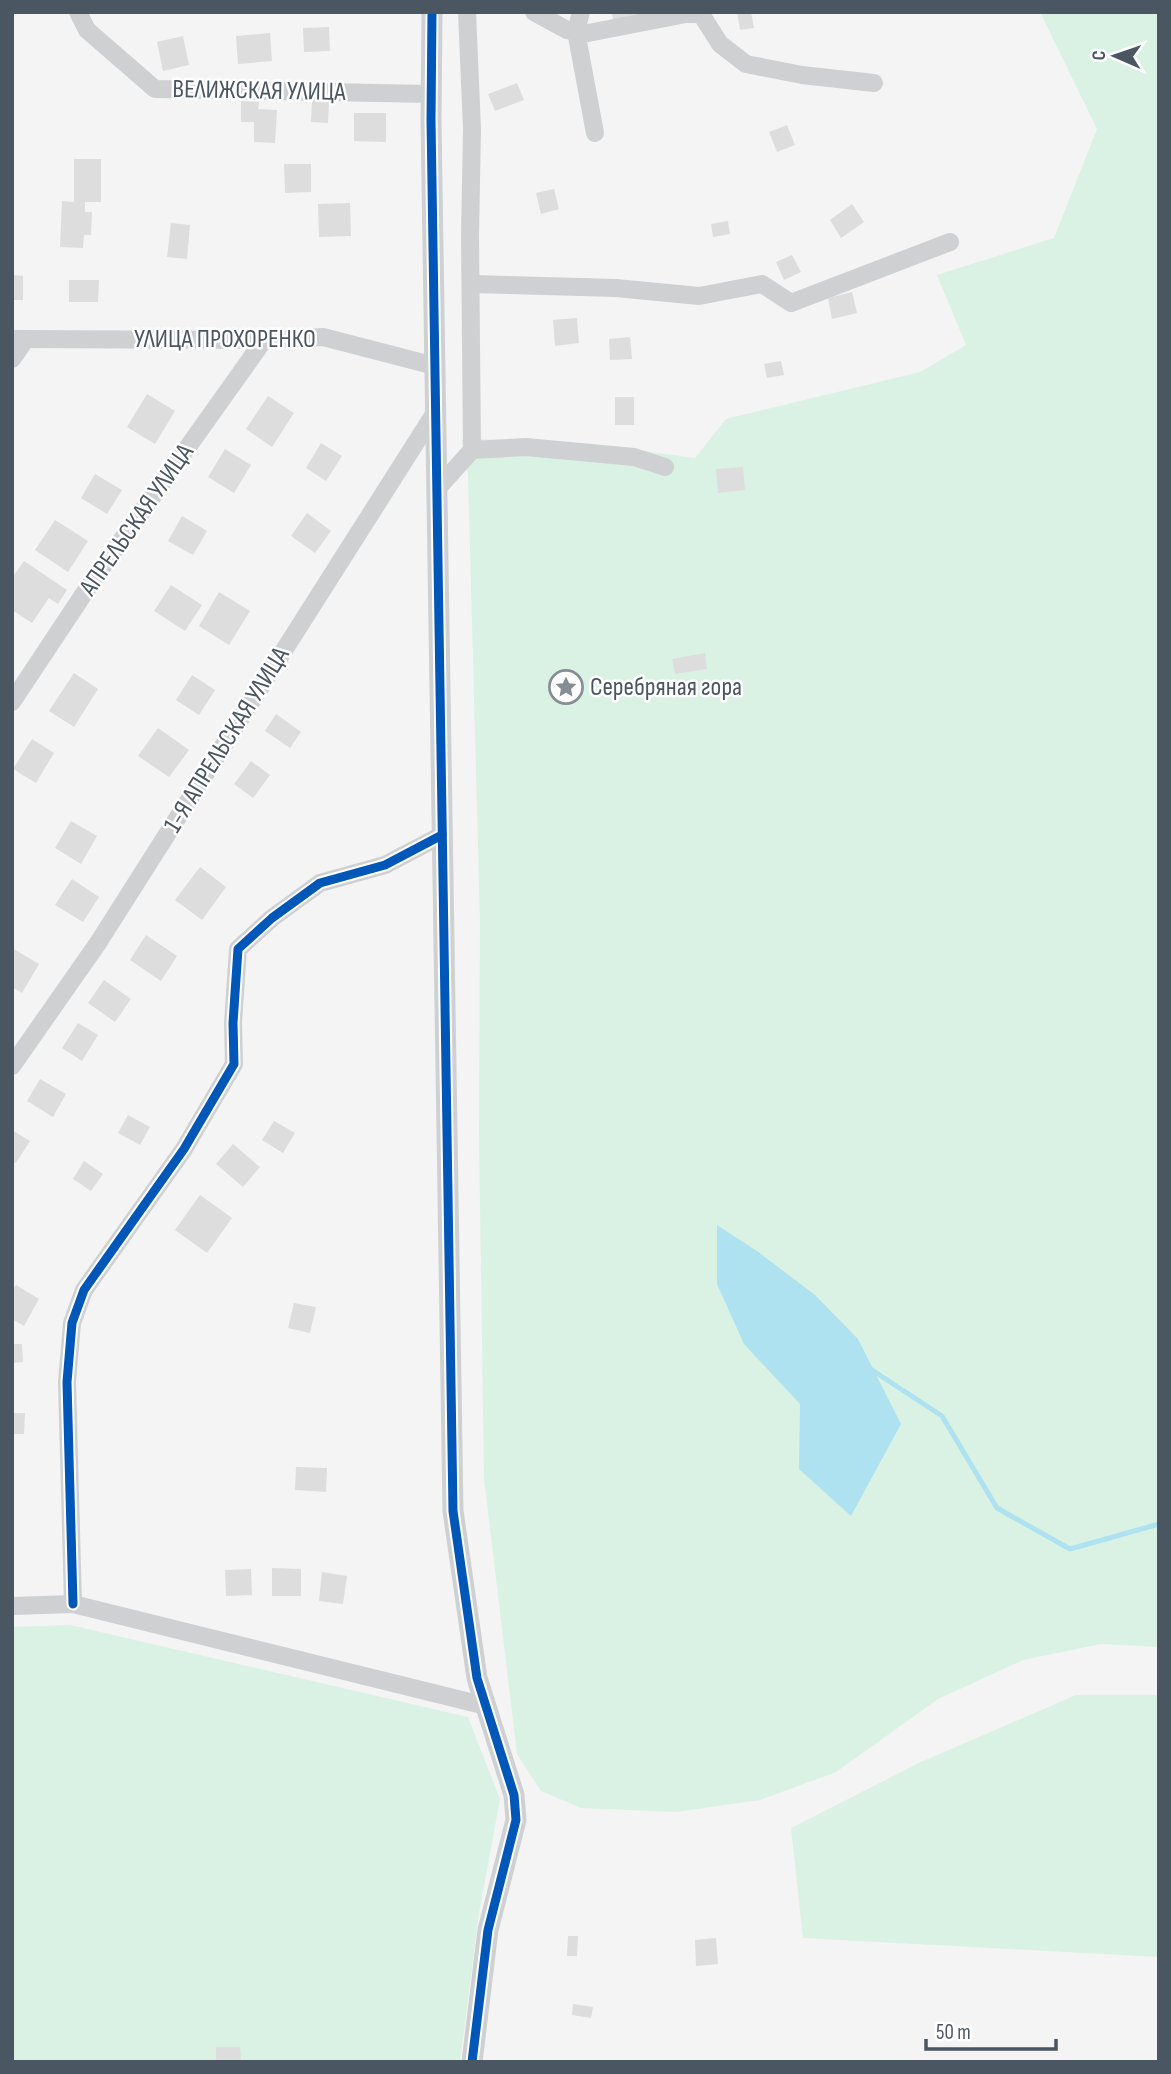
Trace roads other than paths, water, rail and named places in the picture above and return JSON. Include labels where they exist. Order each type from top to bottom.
[{"type":"street","name":"ВЕЛИЖСКАЯ УЛИЦА","points":[[78,12],[87,30],[155,89],[431,94]]},
{"type":"street","points":[[432,12],[431,94],[453,1511],[477,1678],[514,1795],[516,1820],[488,1930],[472,2062]]},
{"type":"street","points":[[437,489],[472,450],[472,129],[467,12]]},
{"type":"street","points":[[534,12],[567,30],[588,33],[701,13],[720,44],[746,64],[802,75],[874,83]]},
{"type":"street","points":[[581,12],[576,31],[595,133]]},
{"type":"street","points":[[471,284],[616,288],[699,296],[762,284],[791,303],[950,242]]},
{"type":"street","name":"УЛИЦА ПРОХОРЕНКО","points":[[19,339],[264,341],[323,337],[435,366]]},
{"type":"street","points":[[12,359],[19,339]]},
{"type":"street","name":"АПРЕЛЬСКАЯ УЛИЦА","points":[[12,702],[91,583],[264,341]]},
{"type":"street","name":"1-Я АПРЕЛЬСКАЯ УЛИЦА","points":[[12,1066],[98,943],[436,411]]},
{"type":"street","points":[[472,450],[526,447],[634,457],[665,467]]},
{"type":"street","points":[[73,1604],[67,1382],[72,1323],[84,1290],[184,1149],[234,1064],[233,1023],[238,949],[272,918],[320,883],[385,865],[442,835]]},
{"type":"street","points":[[12,1606],[73,1604],[486,1706]]},
{"type":"water","points":[[717,1225],[815,1295],[858,1339],[901,1424],[851,1516],[799,1469],[800,1404],[744,1344],[717,1284]]},
{"type":"waterway","points":[[869,1368],[942,1416],[997,1508],[1070,1549],[1159,1524]]},
{"type":"place","name":"Серебряная гора","points":[[566,687]]}]
